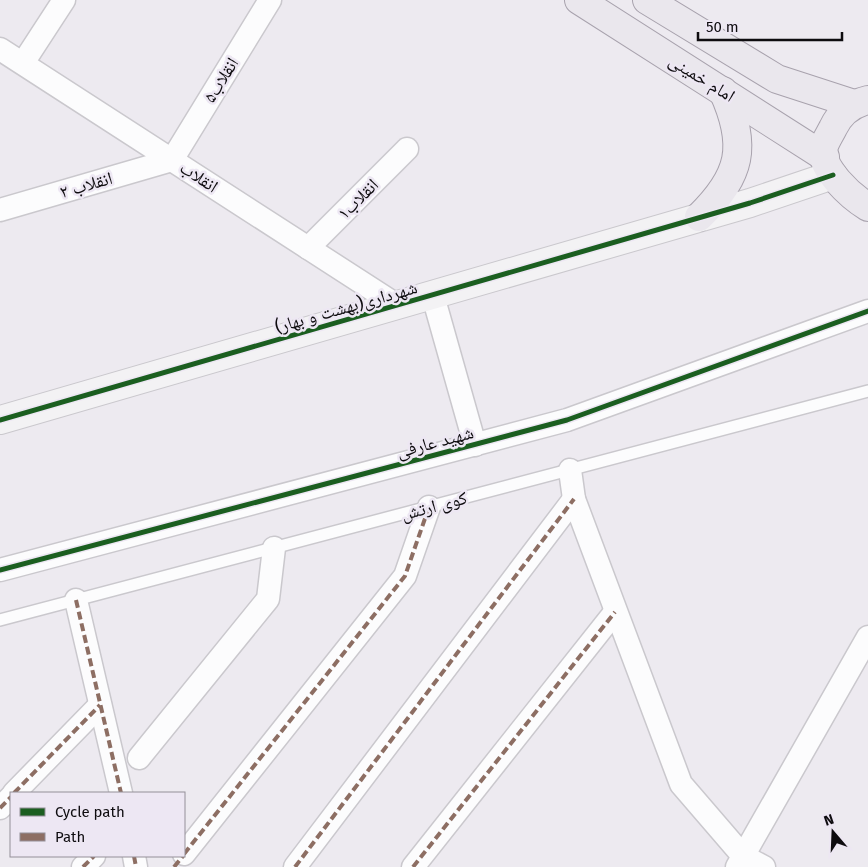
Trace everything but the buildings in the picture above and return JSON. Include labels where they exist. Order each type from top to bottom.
[{"type":"main road","name":"امام خمینی","points":[[579,0],[723,91],[829,166],[853,197],[868,207]]},
{"type":"main road","name":"امام خمینی","points":[[647,0],[777,80],[861,102]]},
{"type":"main road","points":[[695,75],[709,75],[717,69],[723,60],[715,43]]},
{"type":"main road","points":[[699,218],[719,198],[732,173],[738,145],[735,117],[723,91]]},
{"type":"main road","points":[[829,166],[824,147],[838,118],[861,102]]},
{"type":"street","points":[[23,63],[64,0]]},
{"type":"street","name":"انقلاب۵","points":[[172,160],[270,0]]},
{"type":"street","name":"انقلاب","points":[[0,49],[398,306]]},
{"type":"street","name":"انقلاب۱","points":[[308,248],[407,150]]},
{"type":"street","name":"انقلاب ۲","points":[[0,210],[172,160]]},
{"type":"street","name":"شهرداری(بهشت و بهار)","points":[[0,420],[699,218],[829,166]]},
{"type":"street","points":[[433,296],[475,445]]},
{"type":"street","name":"شهید عارفی","points":[[0,570],[567,420],[868,311]]},
{"type":"street","points":[[570,470],[574,499],[681,784],[740,862],[764,867]]},
{"type":"street","points":[[295,867],[574,499]]},
{"type":"street","points":[[185,852],[405,576],[429,507]]},
{"type":"street","points":[[139,758],[268,599],[274,548]]},
{"type":"street","points":[[76,600],[121,792]]},
{"type":"street","points":[[413,867],[615,612]]},
{"type":"street","points":[[740,862],[868,638]]},
{"type":"street","points":[[15,792],[100,705]]},
{"type":"street","points":[[0,808],[10,797]]},
{"type":"street","points":[[83,867],[93,857]]},
{"type":"lane","name":"کوی ارتش","points":[[0,620],[868,391]]},
{"type":"marked path","points":[[295,867],[574,499]]},
{"type":"marked path","points":[[185,853],[405,576],[429,507]]},
{"type":"marked path","points":[[76,600],[121,792]]},
{"type":"marked path","points":[[413,867],[615,612]]},
{"type":"marked path","points":[[15,792],[100,705]]},
{"type":"marked path","points":[[0,808],[10,798]]},
{"type":"marked path","points":[[83,867],[93,857]]},
{"type":"marked path","points":[[134,857],[136,867]]},
{"type":"marked path","points":[[174,867],[182,857]]},
{"type":"cycle path","points":[[0,420],[750,203],[833,175]]},
{"type":"cycle path","points":[[0,570],[567,420],[868,311]]}]
